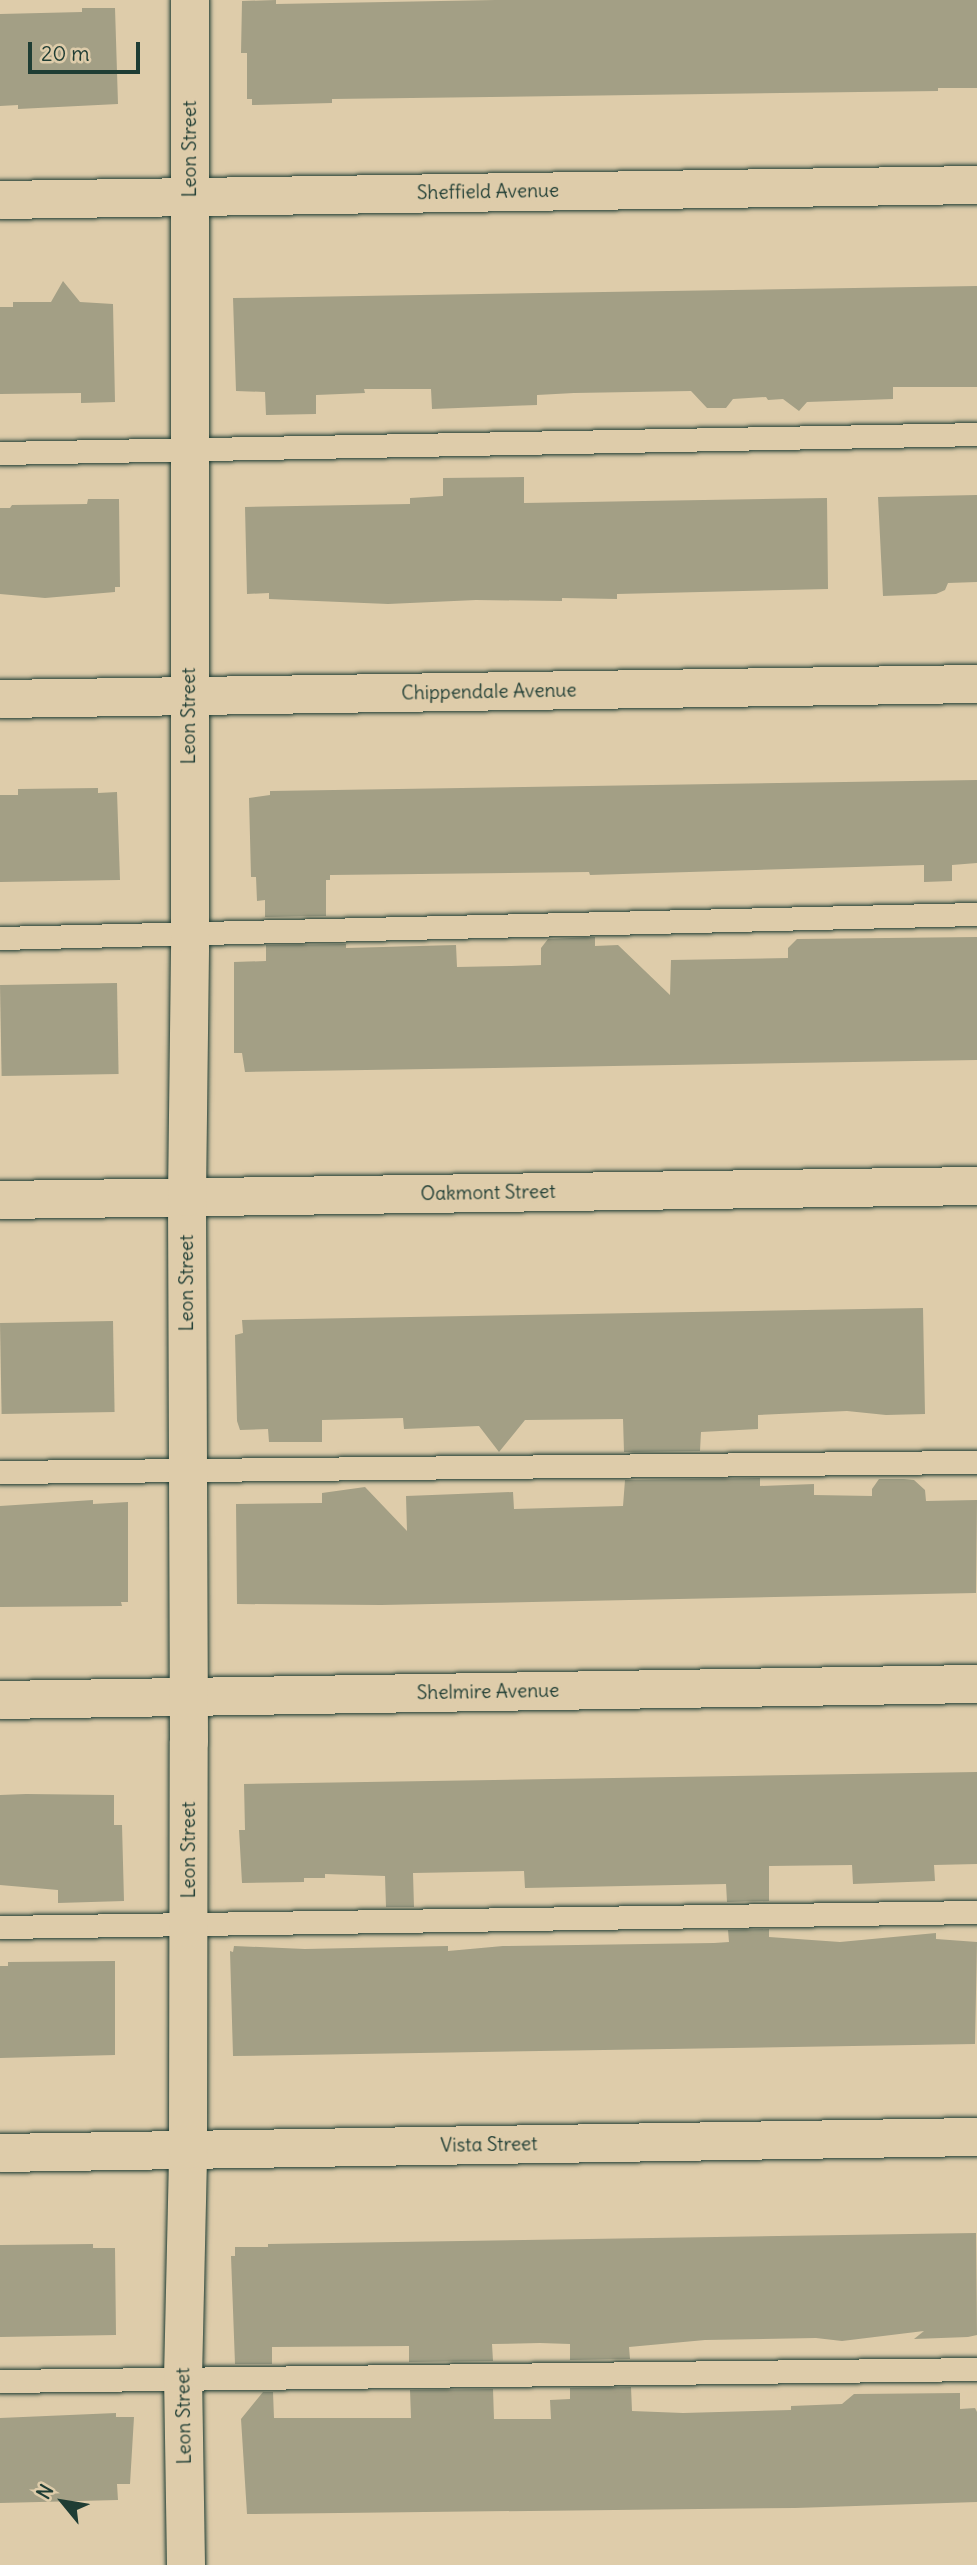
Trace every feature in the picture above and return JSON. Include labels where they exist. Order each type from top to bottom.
[{"type":"street","name":"Leon Street","points":[[186,2565],[183,2378],[188,2150],[190,0]]},
{"type":"street","name":"Sheffield Avenue","points":[[0,200],[977,185]]},
{"type":"street","name":"Chippendale Avenue","points":[[0,699],[977,684]]},
{"type":"street","name":"Oakmont Street","points":[[0,1200],[977,1186]]},
{"type":"street","name":"Shelmire Avenue","points":[[0,1700],[977,1684]]},
{"type":"street","name":"Vista Street","points":[[0,2153],[977,2137]]},
{"type":"lane","points":[[0,453],[977,434]]},
{"type":"lane","points":[[0,938],[977,914]]},
{"type":"lane","points":[[0,1472],[977,1462]]},
{"type":"lane","points":[[0,1927],[977,1912]]},
{"type":"lane","points":[[0,2381],[977,2369]]},
{"type":"building","points":[[276,0],[276,4],[496,0],[977,0],[977,88],[938,88],[938,91],[332,99],[332,103],[252,105],[252,99],[247,99],[247,53],[241,53],[242,1]]},
{"type":"building","points":[[82,8],[115,8],[118,104],[18,109],[18,105],[0,106],[0,14],[82,12]]},
{"type":"building","points":[[63,281],[80,302],[113,304],[115,402],[81,403],[81,393],[0,394],[0,307],[13,307],[13,302],[51,302]]},
{"type":"building","points":[[977,286],[977,387],[893,387],[893,399],[807,402],[799,411],[783,399],[768,400],[766,397],[733,399],[726,408],[707,408],[691,391],[574,393],[537,395],[537,405],[432,409],[431,389],[364,389],[365,393],[316,395],[316,414],[266,415],[265,392],[236,391],[233,298]]},
{"type":"building","points":[[524,477],[524,503],[827,498],[828,589],[617,594],[617,599],[562,598],[562,601],[476,600],[388,604],[269,599],[269,593],[247,594],[245,507],[410,504],[410,498],[443,496],[443,478]]},
{"type":"building","points":[[977,495],[977,582],[948,583],[945,590],[936,594],[883,596],[878,497]]},
{"type":"building","points":[[88,499],[119,499],[120,587],[115,587],[115,592],[45,598],[0,594],[0,508],[10,508],[12,505],[87,504]]},
{"type":"building","points":[[977,780],[977,863],[952,865],[952,881],[924,882],[924,865],[590,875],[589,872],[330,875],[330,880],[326,880],[326,916],[265,917],[265,900],[257,901],[256,877],[251,877],[249,798],[270,795],[270,791]]},
{"type":"building","points":[[98,788],[98,793],[117,792],[120,880],[0,882],[0,795],[18,795],[18,789]]},
{"type":"building","points":[[595,937],[595,946],[618,945],[670,995],[671,960],[788,958],[788,948],[797,939],[977,937],[977,1060],[245,1072],[242,1053],[234,1053],[234,962],[266,961],[266,945],[346,944],[346,948],[456,945],[457,967],[511,966],[541,965],[541,948],[548,939]]},
{"type":"building","points":[[117,983],[119,1074],[2,1076],[0,985]]},
{"type":"building","points":[[923,1308],[925,1414],[886,1415],[847,1411],[758,1415],[758,1429],[701,1432],[700,1451],[624,1452],[623,1419],[525,1420],[499,1452],[479,1426],[404,1429],[403,1418],[322,1420],[322,1442],[269,1442],[268,1429],[240,1430],[237,1421],[235,1335],[243,1333],[242,1320]]},
{"type":"building","points":[[113,1321],[115,1412],[2,1414],[0,1323]]},
{"type":"building","points":[[760,1478],[760,1486],[814,1484],[814,1495],[872,1496],[872,1489],[879,1479],[914,1480],[925,1490],[926,1501],[977,1500],[976,1593],[381,1605],[237,1604],[236,1504],[322,1503],[322,1493],[365,1487],[407,1531],[406,1496],[513,1492],[514,1509],[623,1506],[625,1480]]},
{"type":"building","points":[[93,1500],[93,1504],[128,1502],[128,1602],[121,1602],[122,1606],[0,1607],[0,1506]]},
{"type":"building","points":[[977,1772],[977,1864],[934,1865],[935,1881],[853,1884],[852,1865],[769,1866],[769,1901],[727,1902],[726,1884],[525,1888],[524,1871],[413,1873],[414,1907],[386,1907],[385,1876],[325,1874],[325,1878],[304,1878],[304,1882],[242,1883],[239,1830],[245,1830],[244,1784]]},
{"type":"building","points":[[0,1795],[114,1795],[114,1825],[122,1825],[124,1901],[58,1903],[58,1890],[0,1885]]},
{"type":"building","points":[[769,1929],[769,1937],[840,1942],[936,1933],[936,1939],[977,1942],[975,2044],[233,2056],[230,1951],[233,1952],[234,1946],[305,1949],[448,1946],[448,1951],[503,1946],[714,1943],[729,1942],[728,1930]]},
{"type":"building","points":[[115,1961],[115,2055],[0,2058],[0,1966],[8,1966],[8,1962]]},
{"type":"building","points":[[976,2233],[977,2335],[968,2337],[914,2339],[924,2331],[842,2341],[816,2338],[705,2340],[629,2347],[630,2359],[570,2360],[570,2344],[492,2344],[493,2361],[409,2362],[409,2346],[272,2347],[272,2364],[235,2364],[231,2256],[235,2256],[235,2247],[268,2247],[268,2244]]},
{"type":"building","points":[[93,2244],[93,2248],[115,2248],[116,2335],[0,2337],[0,2245]]},
{"type":"building","points":[[631,2387],[632,2411],[683,2413],[791,2410],[791,2406],[842,2404],[854,2394],[960,2393],[960,2409],[975,2408],[977,2412],[977,2502],[795,2508],[247,2514],[241,2419],[263,2392],[273,2392],[274,2418],[411,2418],[410,2390],[493,2389],[494,2419],[551,2419],[550,2400],[570,2399],[570,2388]]},
{"type":"building","points":[[116,2413],[116,2417],[134,2417],[130,2484],[117,2484],[118,2500],[0,2503],[0,2418]]}]
